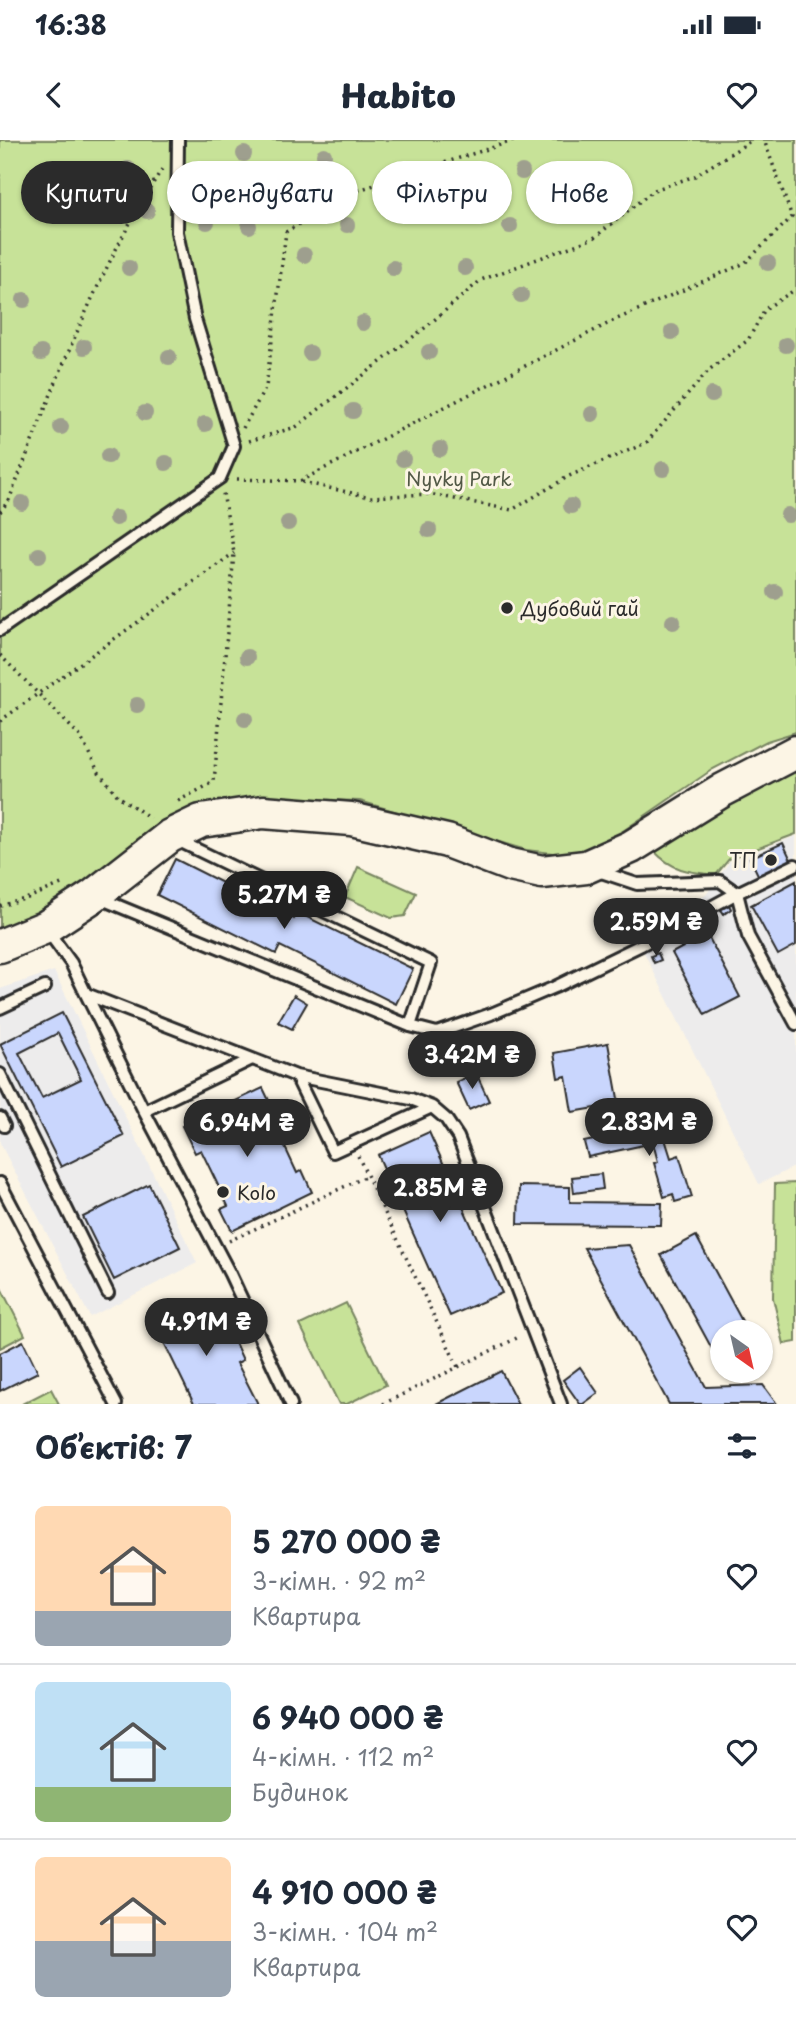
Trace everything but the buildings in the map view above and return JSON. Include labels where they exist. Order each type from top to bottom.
[{"type":"street","points":[[0,946],[46,927],[84,887],[161,819],[201,821],[262,812],[351,819],[447,841],[510,865],[542,872],[586,867],[631,847],[735,784],[796,752]]},
{"type":"lane","points":[[0,629],[220,478],[234,446],[195,319],[177,232],[178,144]]},
{"type":"lane","points":[[161,819],[431,963],[410,1026]]},
{"type":"lane","points":[[84,887],[410,1026],[437,1033],[555,987],[641,946],[737,893],[795,865]]},
{"type":"lane","points":[[586,867],[637,884],[720,881],[737,893],[748,936],[796,1024]]},
{"type":"lane","points":[[46,927],[64,953],[86,994],[230,1274],[291,1404]]},
{"type":"lane","points":[[0,1008],[45,986]]},
{"type":"lane","points":[[86,994],[296,1076],[411,1099],[432,1107],[446,1119],[458,1137],[561,1404]]},
{"type":"lane","points":[[144,1111],[252,1059]]},
{"type":"lane","points":[[0,1074],[108,1293]]},
{"type":"lane","points":[[296,1076],[333,1152],[432,1107]]},
{"type":"lane","points":[[0,1183],[116,1404]]},
{"type":"path","points":[[234,446],[266,387],[286,232],[349,193],[516,140]]},
{"type":"path","points":[[234,446],[296,428],[426,327],[481,280],[594,238],[654,190],[695,176],[752,140]]},
{"type":"path","points":[[300,481],[615,320],[745,263],[794,217],[764,140]]},
{"type":"path","points":[[0,512],[9,500],[79,325],[138,208],[178,144]]},
{"type":"path","points":[[0,655],[80,736],[98,771],[118,796],[161,819],[214,782],[234,553],[220,478],[300,481],[370,497],[429,494],[512,510],[569,476],[646,443],[709,370],[748,340],[765,309],[796,289]]},
{"type":"path","points":[[0,721],[234,553]]},
{"type":"path","points":[[0,906],[84,887]]},
{"type":"path","points":[[358,1156],[458,1367]]},
{"type":"path","points":[[228,1242],[367,1176]]},
{"type":"path","points":[[383,1404],[533,1331]]},
{"type":"shaded area","points":[[796,836],[796,1166],[759,1184],[635,934],[706,895],[730,861]]},
{"type":"shaded area","points":[[54,971],[197,1263],[90,1317],[0,1143],[0,989]]},
{"type":"green space","name":"Nyvky Park","points":[[0,140],[796,140],[796,732],[767,741],[713,769],[620,833],[587,849],[561,854],[526,850],[360,801],[261,798],[64,909],[0,936]]},
{"type":"green space","points":[[796,764],[796,834],[729,859],[716,875],[682,869],[668,863],[654,851],[658,841]]},
{"type":"green space","points":[[358,867],[416,893],[405,916],[391,918],[345,897]]},
{"type":"green space","points":[[796,1183],[796,1342],[784,1344],[773,1298],[775,1184]]},
{"type":"green space","points":[[0,1286],[25,1335],[0,1348]]},
{"type":"green space","points":[[346,1303],[386,1385],[347,1404],[339,1404],[300,1325]]},
{"type":"green space","points":[[51,1389],[59,1404],[22,1404]]},
{"type":"place","name":"Дубовий гай","points":[[507,608]]},
{"type":"place","name":"ТП","points":[[771,860]]},
{"type":"place","name":"Kolo","points":[[223,1192]]}]
